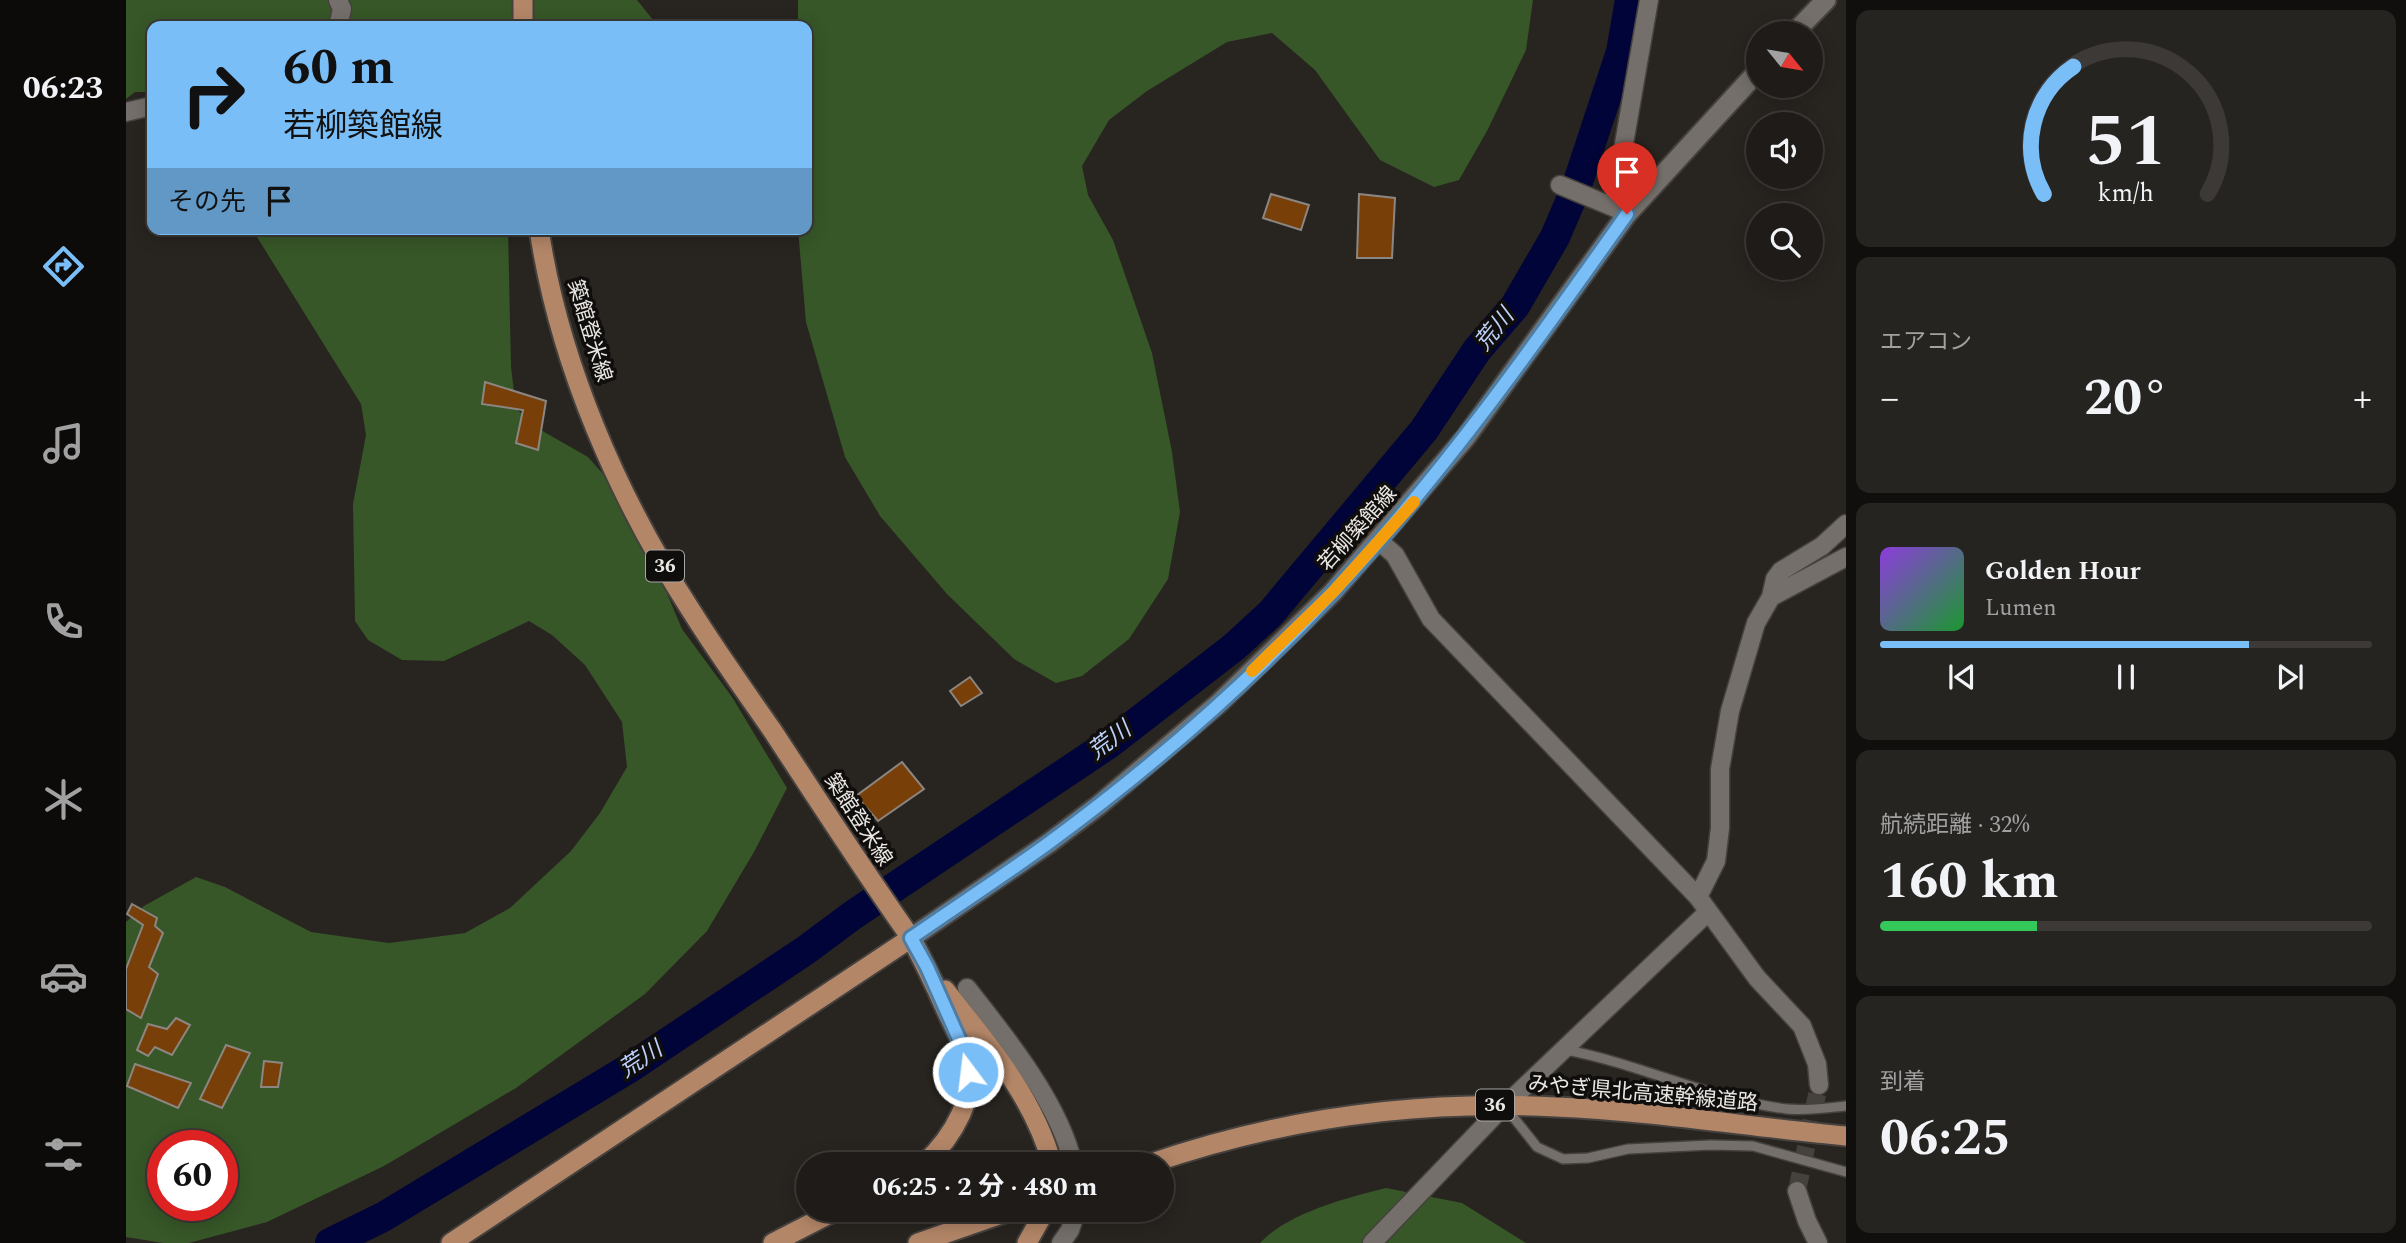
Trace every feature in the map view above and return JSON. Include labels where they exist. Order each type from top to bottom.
[{"type":"main road","points":[[523,0],[523,21]]},
{"type":"main road","points":[[1806,21],[1826,0]]},
{"type":"main road","name":"若柳築館線","points":[[911,938],[1049,843],[1151,762],[1218,704],[1333,592],[1379,541],[1496,399],[1614,208],[1746,82]]},
{"type":"main road","name":"築館登米線","points":[[540,235],[545,268],[569,354],[600,436],[636,513],[691,610],[911,938],[927,967]]},
{"type":"main road","points":[[451,1243],[911,938]]},
{"type":"main road","points":[[927,967],[967,1057],[969,1087],[959,1119],[937,1152]]},
{"type":"main road","points":[[927,967],[992,1049],[1034,1115],[1048,1152]]},
{"type":"main road","name":"みやぎ県北高速幹線道路","points":[[1174,1156],[1228,1139],[1299,1124],[1389,1111],[1487,1105],[1622,1112],[1846,1136]]},
{"type":"main road","points":[[773,1243],[814,1222]]},
{"type":"main road","points":[[918,1243],[979,1222]]},
{"type":"main road","points":[[1027,1243],[1039,1222]]},
{"type":"street","points":[[338,0],[342,9],[339,21]]},
{"type":"street","points":[[1560,186],[1614,208],[1649,0]]},
{"type":"street","points":[[126,112],[147,107]]},
{"type":"street","points":[[1517,1094],[1566,1050],[1703,905],[1716,861],[1720,828],[1720,769],[1730,711],[1756,623],[1771,597],[1775,579],[1781,570],[1822,546],[1846,524]]},
{"type":"street","points":[[1379,541],[1395,555],[1431,619],[1703,905],[1757,978],[1802,1026],[1817,1064],[1819,1085]]},
{"type":"street","points":[[1771,597],[1846,557]]},
{"type":"street","points":[[967,988],[1009,1042],[1054,1115],[1070,1152]]},
{"type":"street","points":[[1372,1243],[1493,1117]]},
{"type":"street","points":[[1797,1191],[1818,1243]]},
{"type":"street","points":[[1061,1243],[1073,1222]]},
{"type":"lane","points":[[1566,1050],[1606,1057],[1746,1102],[1810,1110],[1846,1106]]},
{"type":"lane","points":[[1514,1118],[1537,1147],[1563,1160],[1588,1158],[1628,1149],[1753,1146],[1846,1172]]},
{"type":"green space","points":[[126,0],[637,0],[654,21],[147,21],[147,92],[135,92],[126,99]]},
{"type":"green space","points":[[798,0],[1533,0],[1526,50],[1487,131],[1459,180],[1434,187],[1380,160],[1315,70],[1272,33],[1227,42],[1147,91],[1109,120],[1082,166],[1088,195],[1113,240],[1152,353],[1172,452],[1180,512],[1168,579],[1129,639],[1082,676],[1056,683],[1014,659],[947,594],[880,516],[845,457],[806,322],[799,235],[812,235],[812,21],[798,21]]},
{"type":"green space","points":[[256,235],[508,235],[511,367],[516,408],[532,425],[588,457],[610,482],[663,584],[682,629],[732,697],[787,788],[754,852],[707,931],[645,994],[516,1088],[384,1166],[267,1222],[189,1243],[163,1243],[126,1237],[126,922],[144,906],[196,877],[225,887],[311,932],[389,943],[465,933],[510,908],[571,851],[600,813],[627,767],[622,722],[585,665],[552,635],[529,621],[444,661],[402,660],[368,640],[355,621],[353,504],[366,435],[361,404]]},
{"type":"green space","points":[[1386,1188],[1462,1203],[1526,1243],[1260,1243],[1286,1223],[1318,1208]]},
{"type":"building","points":[[1271,194],[1309,205],[1301,230],[1263,218]]},
{"type":"building","points":[[1359,194],[1395,198],[1392,258],[1357,258]]},
{"type":"building","points":[[485,382],[546,401],[538,450],[516,443],[523,410],[482,404]]},
{"type":"building","points":[[970,677],[982,693],[961,706],[950,691]]},
{"type":"building","points":[[902,762],[924,789],[878,821],[856,796]]},
{"type":"building","points":[[132,904],[157,918],[155,926],[163,933],[149,967],[158,974],[141,1018],[126,1009],[126,969],[143,925],[127,914]]},
{"type":"building","points":[[176,1018],[190,1025],[172,1055],[155,1047],[148,1056],[137,1050],[148,1024],[167,1029]]},
{"type":"building","points":[[226,1045],[250,1053],[222,1108],[200,1099]]},
{"type":"building","points":[[264,1061],[282,1063],[278,1087],[261,1087]]},
{"type":"building","points":[[135,1064],[191,1083],[178,1108],[127,1086]]},
{"type":"waterway","name":"荒川","points":[[330,1243],[383,1217],[628,1069],[806,950],[853,915],[1110,743],[1234,647],[1271,613],[1424,430],[1477,350],[1515,306],[1555,237],[1576,188],[1621,52],[1630,0]]},
{"type":"tunnel","points":[[1797,1191],[1819,1085]]},
{"type":"slow traffic","points":[[1252,671],[1333,592],[1414,502]]},
{"type":"route","points":[[968,1072],[967,1057],[927,967],[911,938],[1049,843],[1151,762],[1218,704],[1333,592],[1436,475],[1496,399],[1627,214]]}]
